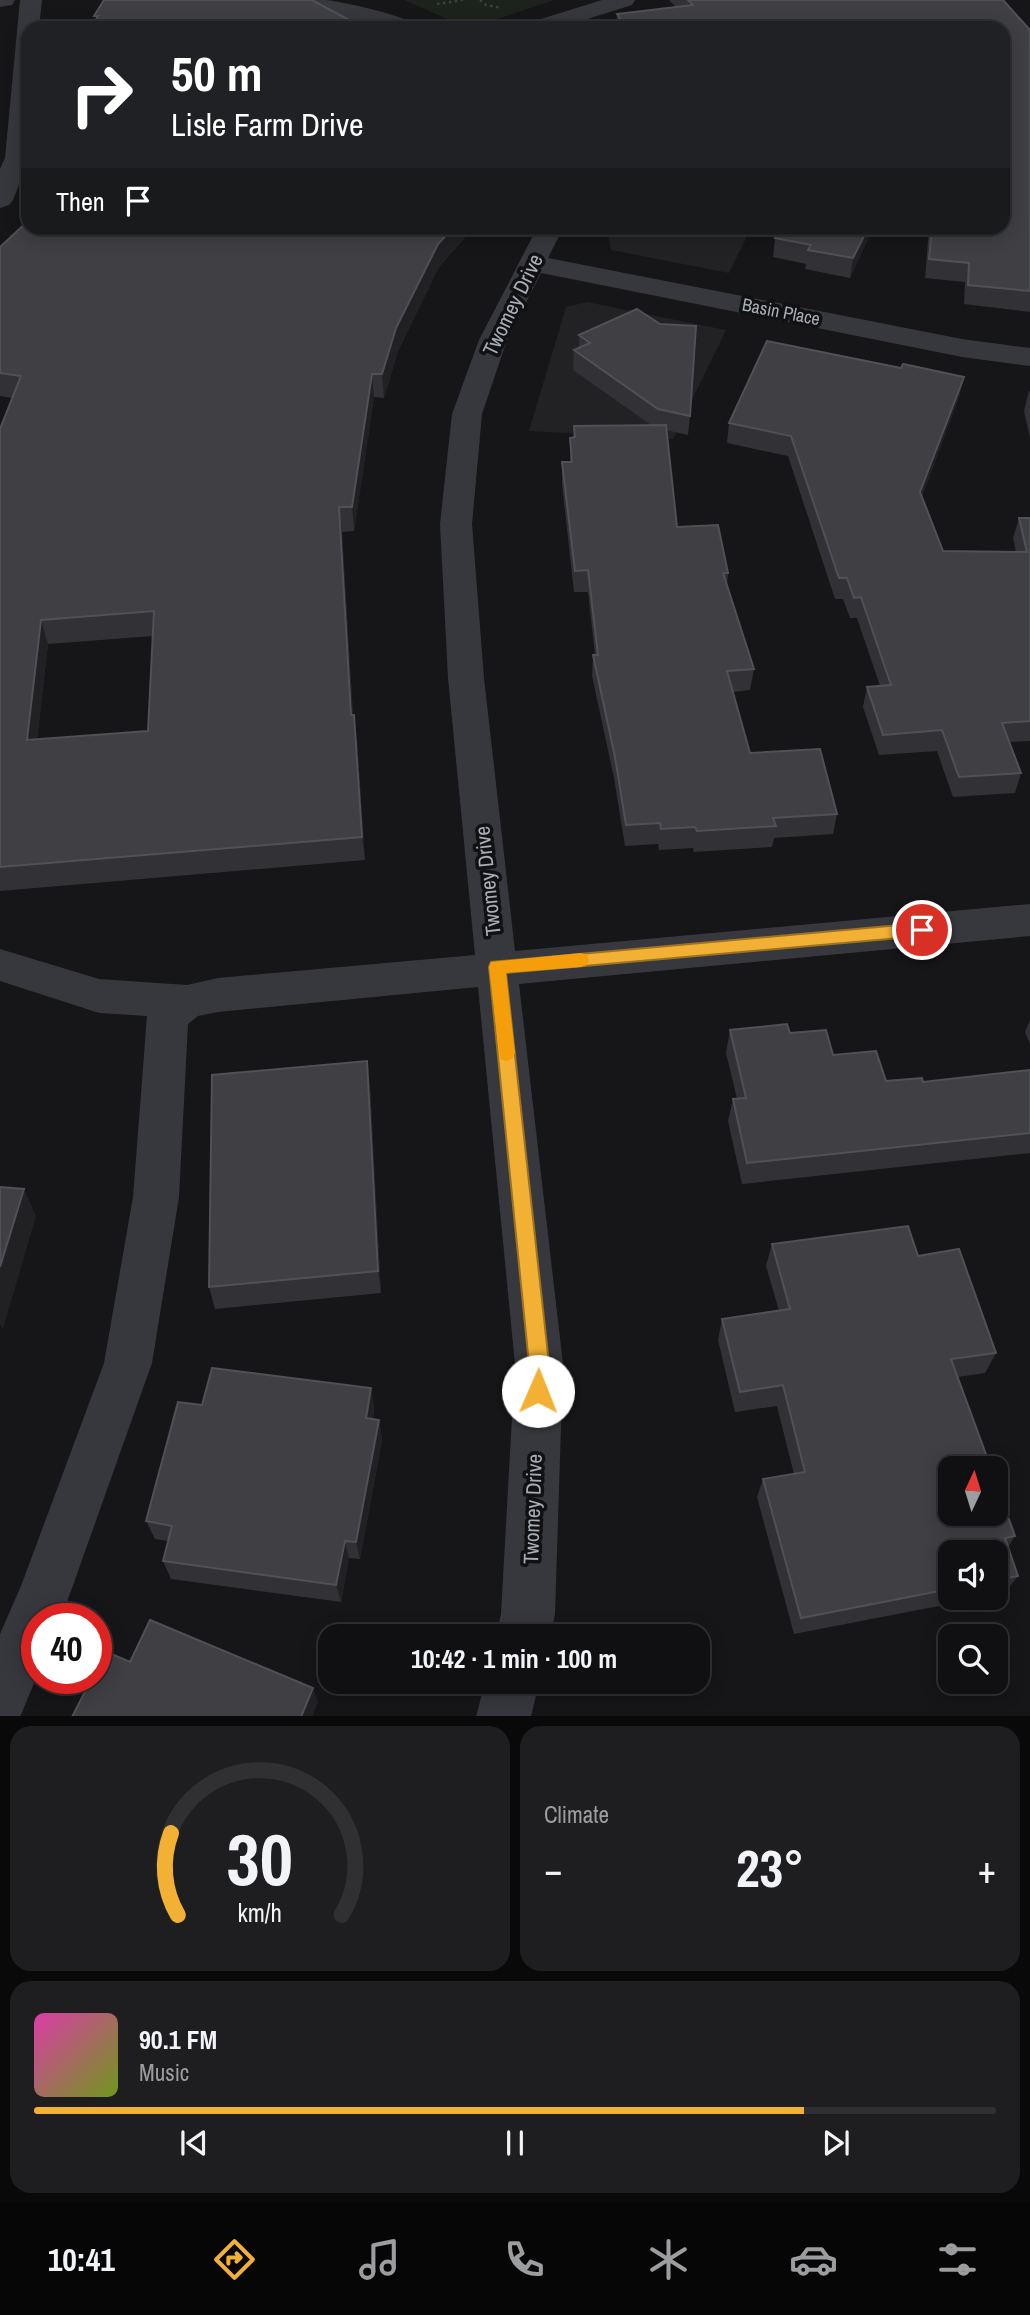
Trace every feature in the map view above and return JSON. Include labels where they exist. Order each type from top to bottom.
[{"type":"street","points":[[30,21],[31,0]]},
{"type":"street","points":[[299,0],[388,21]]},
{"type":"street","points":[[558,21],[624,0]]},
{"type":"street","points":[[0,200],[17,158],[21,113]]},
{"type":"street","name":"Twomey Drive","points":[[526,1624],[539,1364],[466,678],[456,524],[467,414],[493,341],[547,235]]},
{"type":"street","name":"Basin Place","points":[[533,263],[962,348],[1030,357]]},
{"type":"street","points":[[0,965],[99,996],[187,1002],[219,995],[497,967],[1030,920]]},
{"type":"street","points":[[0,1698],[45,1593],[128,1363],[156,1197],[166,1026],[168,1016],[187,1002]]},
{"type":"street","points":[[503,1716],[509,1694]]},
{"type":"shaded area","points":[[404,0],[554,0],[492,21],[452,21]]},
{"type":"shaded area","points":[[608,235],[748,235],[729,273],[611,250]]},
{"type":"shaded area","points":[[587,302],[726,330],[673,439],[529,431],[566,307]]},
{"type":"building","points":[[104,0],[312,0],[351,21],[95,21],[98,16],[94,16]]},
{"type":"building","points":[[688,0],[1003,0],[1030,30],[1030,291],[968,285],[969,263],[929,259],[931,235],[1010,235],[1010,21],[622,21],[617,14],[693,5]]},
{"type":"building","points":[[21,228],[21,235],[446,235],[438,244],[396,328],[382,374],[372,374],[352,507],[339,507],[351,715],[354,715],[362,837],[0,867],[0,429],[21,376],[0,373],[0,247]],"holes":[[[154,611],[148,731],[27,740],[41,620]]]},
{"type":"building","points":[[777,235],[864,235],[853,258],[808,250],[811,245],[775,238]]},
{"type":"building","points":[[637,309],[660,324],[696,326],[690,416],[658,409],[574,350],[590,343],[579,335]]},
{"type":"building","points":[[767,341],[901,368],[903,364],[964,377],[920,492],[943,551],[1027,552],[1019,518],[1030,518],[1030,721],[1002,723],[1021,773],[959,777],[942,730],[883,735],[867,687],[891,685],[861,597],[854,598],[847,578],[839,578],[791,436],[729,423]]},
{"type":"building","points":[[666,425],[677,527],[718,525],[728,573],[723,573],[754,669],[727,671],[750,753],[820,749],[837,814],[773,818],[776,826],[697,831],[695,827],[661,829],[660,823],[626,825],[615,757],[593,655],[598,655],[588,570],[575,571],[562,462],[572,462],[570,438],[575,437],[574,426]]},
{"type":"building","points":[[787,1024],[790,1033],[826,1030],[833,1055],[876,1051],[886,1081],[922,1078],[923,1082],[1030,1070],[1030,1133],[747,1163],[733,1099],[746,1098],[730,1030]]},
{"type":"building","points":[[367,1061],[378,1271],[209,1287],[212,1075]]},
{"type":"building","points":[[0,1187],[24,1189],[0,1267]]},
{"type":"building","points":[[908,1226],[918,1256],[959,1249],[996,1353],[951,1359],[987,1456],[938,1456],[938,1526],[1008,1526],[1008,1516],[1015,1536],[1005,1538],[1006,1540],[938,1540],[938,1591],[801,1618],[763,1479],[805,1472],[783,1385],[740,1392],[722,1319],[790,1309],[772,1244]]},
{"type":"building","points":[[212,1368],[371,1388],[366,1418],[379,1420],[356,1542],[345,1541],[336,1585],[163,1561],[172,1526],[146,1521],[178,1402],[202,1405]]},
{"type":"building","points":[[1008,1547],[1018,1576],[1008,1578]]},
{"type":"building","points":[[150,1620],[313,1688],[301,1716],[73,1716],[84,1694],[112,1694],[112,1654],[130,1662]]},
{"type":"slow traffic","points":[[506,1053],[497,967],[581,960]]},
{"type":"route","points":[[538,1391],[539,1364],[497,967],[922,930]]}]
